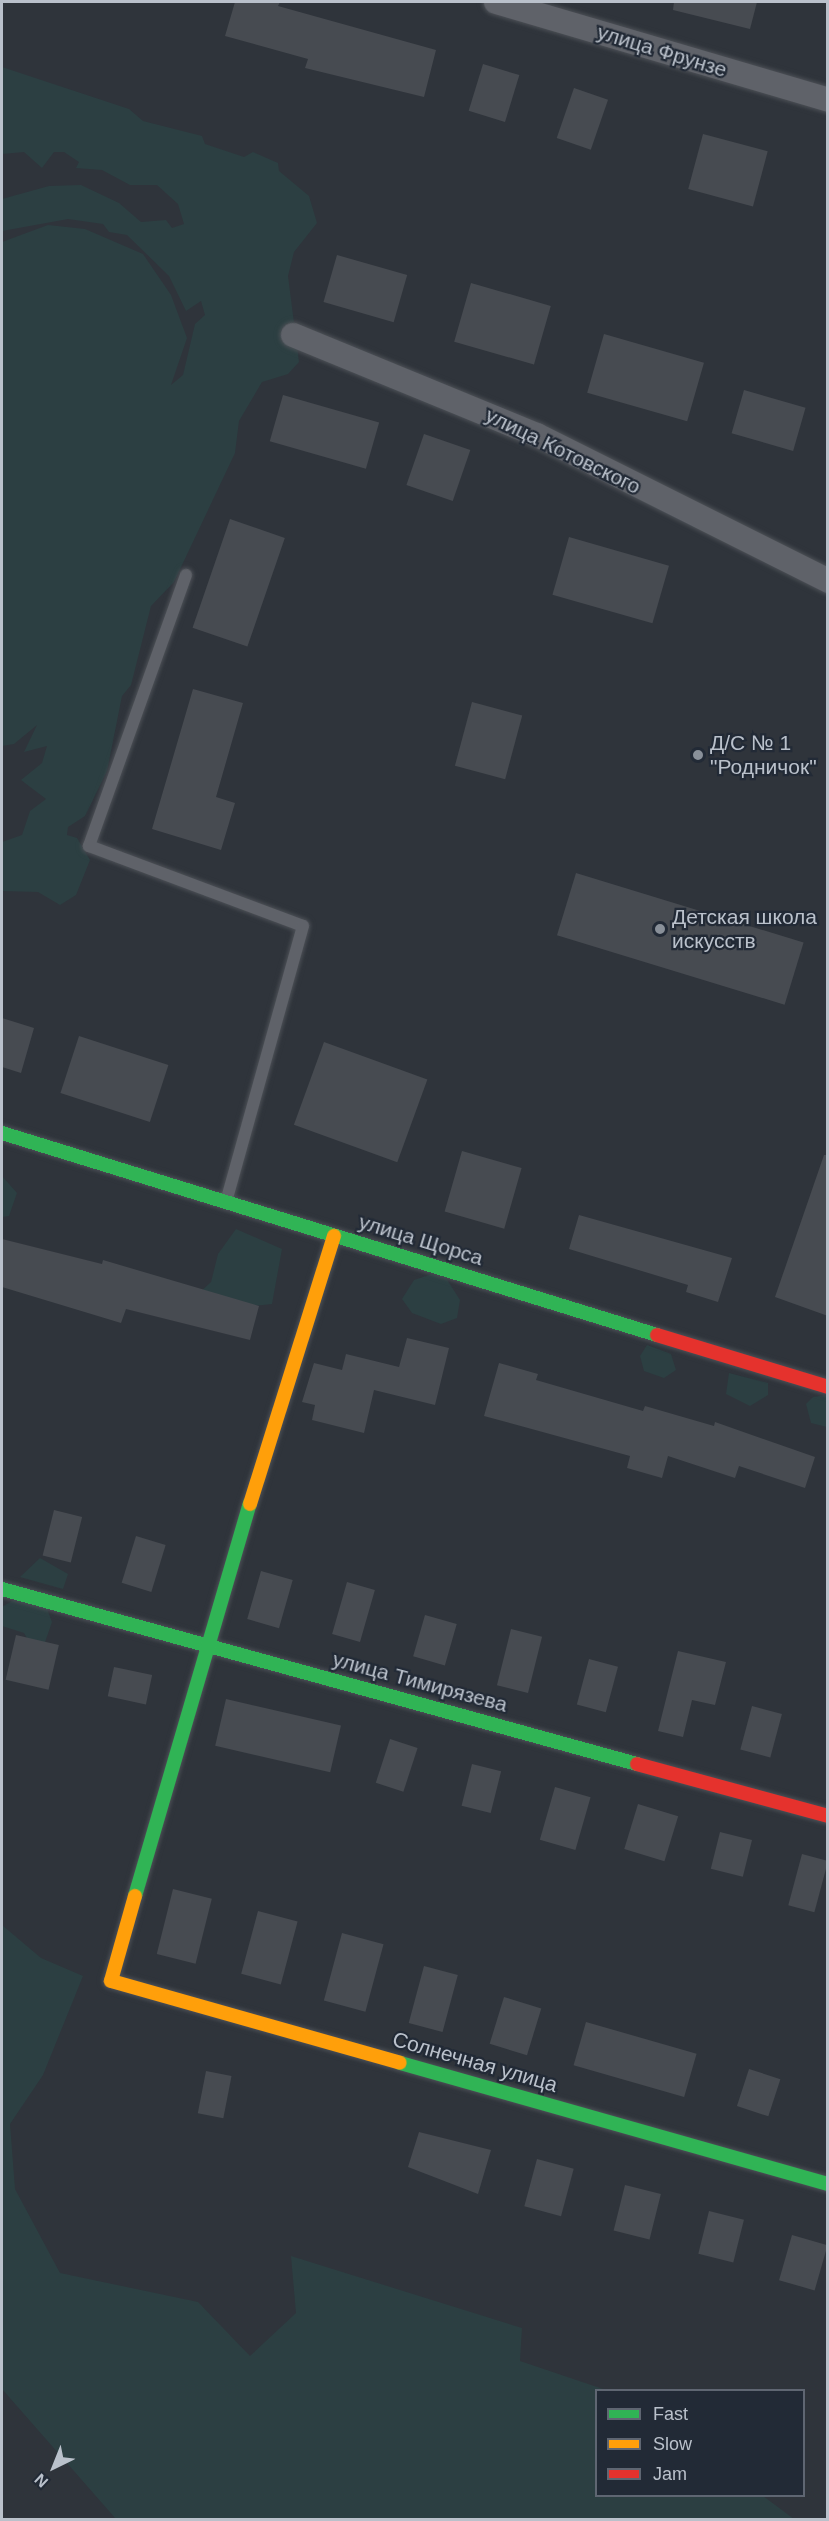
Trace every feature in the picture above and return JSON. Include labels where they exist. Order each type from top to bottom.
[{"type":"street","name":"улица Фрунзе","points":[[496,2],[828,100]]},
{"type":"street","name":"улица Котовского","points":[[293,335],[537,435],[828,581]]},
{"type":"street","name":"улица Щорса","points":[[2,1133],[828,1388]]},
{"type":"street","points":[[206,1645],[334,1236]]},
{"type":"street","name":"улица Тимирязева","points":[[2,1589],[828,1816]]},
{"type":"street","name":"Солнечная улица","points":[[206,1645],[111,1981],[828,2184]]},
{"type":"lane","points":[[186,575],[89,846],[303,926],[225,1202]]},
{"type":"shaded area","points":[[2,67],[129,109],[143,121],[202,136],[205,144],[244,157],[253,152],[278,163],[279,171],[309,196],[317,223],[294,252],[288,276],[299,362],[288,374],[262,382],[239,421],[235,453],[174,582],[151,606],[131,685],[122,696],[107,771],[85,816],[68,827],[67,835],[77,838],[90,860],[76,895],[60,905],[38,892],[2,891],[2,842],[22,835],[30,811],[46,799],[21,780],[42,763],[47,746],[24,752],[37,725],[14,744],[2,746],[2,242],[48,225],[85,229],[143,254],[171,295],[187,338],[171,385],[183,375],[195,324],[205,315],[201,301],[186,311],[169,276],[127,235],[109,232],[103,224],[68,219],[2,231],[2,199],[49,186],[81,185],[119,203],[141,222],[166,220],[172,228],[184,224],[178,204],[157,185],[130,185],[102,170],[76,168],[79,162],[64,152],[54,152],[42,168],[24,152],[2,154]]},
{"type":"shaded area","points":[[2,1176],[17,1193],[9,1216],[2,1217]]},
{"type":"shaded area","points":[[236,1229],[282,1249],[272,1304],[225,1309],[198,1294],[211,1282],[218,1254]]},
{"type":"shaded area","points":[[432,1274],[446,1278],[460,1300],[457,1318],[441,1324],[412,1313],[402,1299],[414,1280]]},
{"type":"shaded area","points":[[647,1345],[671,1354],[676,1370],[664,1378],[644,1371],[640,1356]]},
{"type":"shaded area","points":[[729,1373],[768,1383],[768,1395],[750,1406],[726,1394]]},
{"type":"shaded area","points":[[827,1395],[827,1427],[811,1423],[806,1404],[813,1397]]},
{"type":"shaded area","points":[[40,1558],[68,1574],[63,1589],[20,1577]]},
{"type":"shaded area","points":[[17,1598],[46,1606],[52,1622],[43,1648],[31,1645],[24,1633],[2,1626],[2,1607]]},
{"type":"shaded area","points":[[2,1925],[41,1958],[83,1976],[43,2075],[10,2124],[15,2189],[60,2273],[198,2302],[250,2356],[296,2313],[291,2256],[522,2328],[520,2361],[603,2389],[595,2389],[595,2497],[764,2497],[794,2519],[116,2519],[2,2389]]},
{"type":"building","points":[[235,2],[280,2],[278,6],[436,50],[424,97],[305,68],[308,59],[225,36]]},
{"type":"building","points":[[674,2],[757,2],[750,29],[673,10]]},
{"type":"building","points":[[483,64],[519,75],[505,122],[469,111]]},
{"type":"building","points":[[574,88],[608,100],[591,150],[557,138]]},
{"type":"building","points":[[703,134],[768,151],[753,206],[688,189]]},
{"type":"building","points":[[337,255],[407,275],[394,322],[323,302]]},
{"type":"building","points":[[471,283],[551,306],[534,365],[454,342]]},
{"type":"building","points":[[604,334],[704,363],[687,421],[587,393]]},
{"type":"building","points":[[744,390],[806,408],[793,451],[732,433]]},
{"type":"building","points":[[283,395],[379,423],[366,469],[270,441]]},
{"type":"building","points":[[424,434],[470,450],[453,501],[406,485]]},
{"type":"building","points":[[230,519],[285,538],[247,647],[193,628]]},
{"type":"building","points":[[569,537],[669,566],[652,623],[552,595]]},
{"type":"building","points":[[193,689],[243,703],[216,797],[235,803],[221,850],[152,829]]},
{"type":"building","points":[[472,702],[522,715],[505,779],[455,766]]},
{"type":"building","points":[[576,873],[804,943],[785,1005],[557,935]]},
{"type":"building","points":[[2,1018],[34,1028],[21,1073],[2,1067]]},
{"type":"building","points":[[79,1036],[168,1065],[150,1122],[60,1093]]},
{"type":"building","points":[[324,1042],[427,1080],[397,1162],[294,1125]]},
{"type":"building","points":[[462,1151],[522,1168],[504,1229],[445,1212]]},
{"type":"building","points":[[824,1155],[828,1155],[828,1316],[775,1297]]},
{"type":"building","points":[[579,1215],[732,1258],[718,1302],[686,1292],[688,1285],[569,1249]]},
{"type":"building","points":[[2,1239],[102,1264],[103,1260],[259,1306],[250,1340],[126,1309],[121,1323],[2,1287]]},
{"type":"building","points":[[407,1338],[449,1348],[435,1405],[374,1390],[364,1433],[312,1420],[315,1405],[302,1402],[314,1363],[342,1370],[346,1354],[399,1367]]},
{"type":"building","points":[[499,1363],[538,1374],[536,1380],[643,1411],[645,1406],[714,1426],[715,1422],[815,1457],[805,1488],[739,1466],[735,1478],[668,1456],[662,1478],[627,1468],[630,1456],[484,1416]]},
{"type":"building","points":[[54,1510],[82,1517],[71,1563],[43,1556]]},
{"type":"building","points":[[136,1536],[166,1545],[151,1592],[122,1583]]},
{"type":"building","points":[[261,1571],[293,1580],[279,1628],[247,1619]]},
{"type":"building","points":[[347,1582],[375,1590],[360,1642],[332,1634]]},
{"type":"building","points":[[425,1615],[457,1624],[445,1665],[413,1656]]},
{"type":"building","points":[[511,1629],[542,1637],[528,1693],[497,1685]]},
{"type":"building","points":[[16,1635],[59,1645],[49,1690],[6,1680]]},
{"type":"building","points":[[678,1651],[726,1662],[715,1705],[692,1700],[683,1737],[658,1731]]},
{"type":"building","points":[[589,1659],[618,1667],[606,1712],[577,1704]]},
{"type":"building","points":[[114,1667],[152,1675],[146,1704],[108,1696]]},
{"type":"building","points":[[226,1699],[341,1726],[330,1772],[215,1746]]},
{"type":"building","points":[[752,1706],[782,1714],[770,1757],[740,1749]]},
{"type":"building","points":[[390,1739],[418,1748],[403,1792],[376,1783]]},
{"type":"building","points":[[472,1764],[501,1771],[491,1813],[462,1806]]},
{"type":"building","points":[[555,1787],[591,1797],[575,1850],[540,1840]]},
{"type":"building","points":[[638,1804],[678,1816],[664,1861],[624,1849]]},
{"type":"building","points":[[720,1832],[752,1840],[743,1877],[711,1869]]},
{"type":"building","points":[[802,1854],[828,1861],[814,1912],[788,1905]]},
{"type":"building","points":[[173,1889],[212,1899],[196,1964],[157,1954]]},
{"type":"building","points":[[258,1911],[298,1922],[281,1984],[241,1974]]},
{"type":"building","points":[[342,1933],[384,1944],[365,2012],[324,2001]]},
{"type":"building","points":[[424,1966],[458,1975],[443,2032],[409,2023]]},
{"type":"building","points":[[504,1997],[541,2008],[527,2055],[490,2044]]},
{"type":"building","points":[[586,2022],[697,2054],[684,2097],[574,2065]]},
{"type":"building","points":[[749,2069],[780,2079],[768,2116],[737,2106]]},
{"type":"building","points":[[206,2071],[232,2076],[223,2118],[198,2113]]},
{"type":"building","points":[[419,2132],[491,2150],[478,2194],[408,2167]]},
{"type":"building","points":[[537,2159],[574,2169],[561,2216],[524,2206]]},
{"type":"building","points":[[625,2185],[661,2194],[650,2240],[614,2231]]},
{"type":"building","points":[[709,2211],[744,2220],[733,2262],[698,2254]]},
{"type":"building","points":[[792,2235],[828,2245],[815,2290],[779,2280]]},
{"type":"traffic: fast","points":[[2,1133],[657,1335]]},
{"type":"traffic: fast","points":[[135,1896],[250,1504]]},
{"type":"traffic: fast","points":[[2,1589],[637,1764]]},
{"type":"traffic: fast","points":[[400,2063],[828,2184]]},
{"type":"traffic: slow","points":[[250,1504],[334,1236]]},
{"type":"traffic: slow","points":[[135,1896],[111,1981],[400,2063]]},
{"type":"traffic: jam","points":[[657,1335],[828,1387]]},
{"type":"traffic: jam","points":[[637,1764],[828,1816]]},
{"type":"place","name":"Д/С № 1 \"Родничок\"","points":[[698,755]]},
{"type":"place","name":"Детская школа искусств","points":[[660,929]]}]
